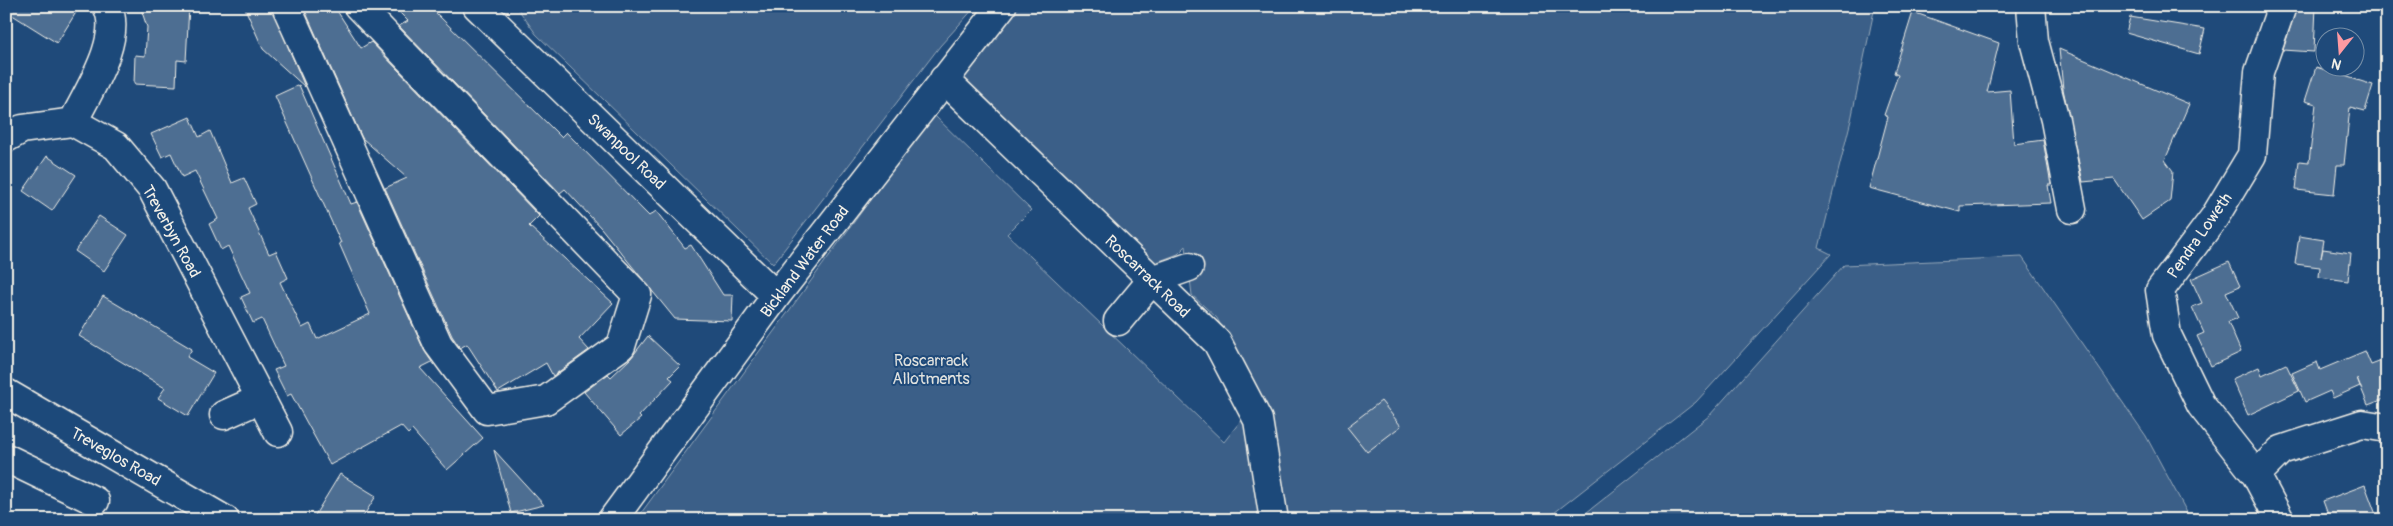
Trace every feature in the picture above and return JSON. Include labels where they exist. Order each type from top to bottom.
[{"type":"street","points":[[6,138],[22,129],[73,122],[106,56],[112,16],[107,6]]},
{"type":"street","points":[[286,6],[438,344],[487,410],[546,400],[621,346],[637,294],[358,6]]},
{"type":"street","name":"Swanpool Road","points":[[477,6],[776,296]]},
{"type":"street","name":"Bickland Water Road","points":[[612,520],[776,296],[1002,6]]},
{"type":"street","points":[[2031,6],[2034,41],[2056,120],[2072,209]]},
{"type":"street","name":"Pendra Loweth","points":[[2280,520],[2256,475],[2201,405],[2167,335],[2160,290],[2214,218],[2252,156],[2259,72],[2282,6]]},
{"type":"street","name":"Roscarrack Road","points":[[944,79],[1217,342],[1258,420],[1274,520]]},
{"type":"street","name":"Treverbyn Road","points":[[73,122],[116,146],[152,189],[278,432]]},
{"type":"street","points":[[1118,321],[1152,280],[1188,267]]},
{"type":"street","name":"Treveglos Road","points":[[6,393],[225,520]]},
{"type":"street","points":[[224,415],[260,399]]},
{"type":"street","points":[[2256,475],[2281,450],[2362,424],[2387,428]]},
{"type":"street","points":[[6,458],[95,501]]},
{"type":"green space","points":[[516,6],[976,6],[940,46],[773,264],[536,34]]},
{"type":"green space","points":[[1013,6],[1875,6],[1851,120],[1819,248],[1831,254],[1696,402],[1545,520],[1284,520],[1266,418],[1217,318],[1192,295],[1186,246],[1178,254],[1149,265],[955,80]]},
{"type":"green space","name":"Roscarrack Allotments","points":[[933,114],[1031,210],[1007,234],[1224,442],[1246,414],[1262,520],[636,520]]},
{"type":"green space","points":[[2022,257],[2146,436],[2191,520],[1577,520],[1709,416],[1844,265]]},
{"type":"building","points":[[6,6],[80,6],[57,43],[6,11]]},
{"type":"building","points":[[140,6],[189,6],[186,61],[177,60],[176,86],[134,84],[135,55],[145,56],[147,27]]},
{"type":"building","points":[[244,6],[271,6],[305,87],[263,49]]},
{"type":"building","points":[[303,6],[334,6],[361,48],[371,42],[539,216],[529,226],[613,303],[579,339],[589,350],[553,376],[546,363],[498,392],[467,344],[460,348],[452,336],[385,188],[407,178],[362,138]]},
{"type":"building","points":[[393,6],[429,6],[561,137],[566,132],[649,216],[656,211],[685,248],[691,245],[723,295],[733,295],[732,321],[675,319],[601,228],[565,189],[560,193],[399,26],[408,21]]},
{"type":"building","points":[[2297,6],[2316,6],[2314,52],[2283,50]]},
{"type":"building","points":[[1913,12],[1999,43],[1987,92],[2010,90],[2014,144],[2043,140],[2051,185],[2048,185],[2051,203],[1960,206],[1960,212],[1869,188],[1888,117],[1884,115],[1898,75],[1894,73]]},
{"type":"building","points":[[2130,17],[2205,29],[2199,54],[2126,33]]},
{"type":"building","points":[[2059,49],[2189,104],[2165,160],[2173,171],[2170,201],[2142,220],[2114,179],[2083,182],[2063,89]]},
{"type":"building","points":[[2316,67],[2316,78],[2351,78],[2373,85],[2365,111],[2350,107],[2344,165],[2337,165],[2334,194],[2296,190],[2299,161],[2309,162],[2316,104],[2305,101]]},
{"type":"building","points":[[299,85],[351,204],[357,202],[424,350],[432,362],[420,368],[483,438],[447,470],[412,430],[408,434],[401,426],[330,465],[291,394],[287,396],[274,370],[284,366],[262,319],[253,323],[241,297],[250,293],[228,246],[221,250],[209,224],[218,219],[195,171],[182,177],[171,153],[162,157],[151,134],[190,117],[199,137],[210,131],[232,183],[244,178],[256,204],[248,208],[269,254],[276,251],[288,278],[280,282],[302,328],[310,324],[317,339],[370,314],[339,243],[341,243],[275,96]]},
{"type":"building","points":[[47,156],[76,175],[52,211],[23,191]]},
{"type":"building","points":[[99,216],[128,235],[104,271],[75,251]]},
{"type":"building","points":[[2299,236],[2324,240],[2321,258],[2323,249],[2351,253],[2348,281],[2319,277],[2320,267],[2295,264]]},
{"type":"building","points":[[2229,262],[2240,286],[2226,292],[2238,318],[2228,322],[2241,352],[2211,366],[2197,336],[2204,333],[2192,307],[2202,303],[2191,279]]},
{"type":"building","points":[[103,296],[192,349],[187,357],[214,373],[188,416],[158,398],[165,388],[79,336]]},
{"type":"building","points":[[648,336],[680,366],[669,377],[673,380],[639,416],[641,418],[621,435],[584,392],[608,374],[611,377],[631,358]]},
{"type":"building","points":[[2365,351],[2371,365],[2387,359],[2387,398],[2368,405],[2357,378],[2360,386],[2333,398],[2330,391],[2305,402],[2292,373],[2317,362],[2320,370]]},
{"type":"building","points":[[2286,364],[2299,391],[2248,415],[2232,379],[2259,367],[2262,375]]},
{"type":"building","points":[[1381,401],[1401,426],[1367,452],[1347,427]]},
{"type":"building","points":[[494,450],[544,505],[511,513]]},
{"type":"building","points":[[340,474],[376,496],[361,520],[312,520]]},
{"type":"building","points":[[2365,485],[2378,520],[2330,520],[2323,501]]}]
